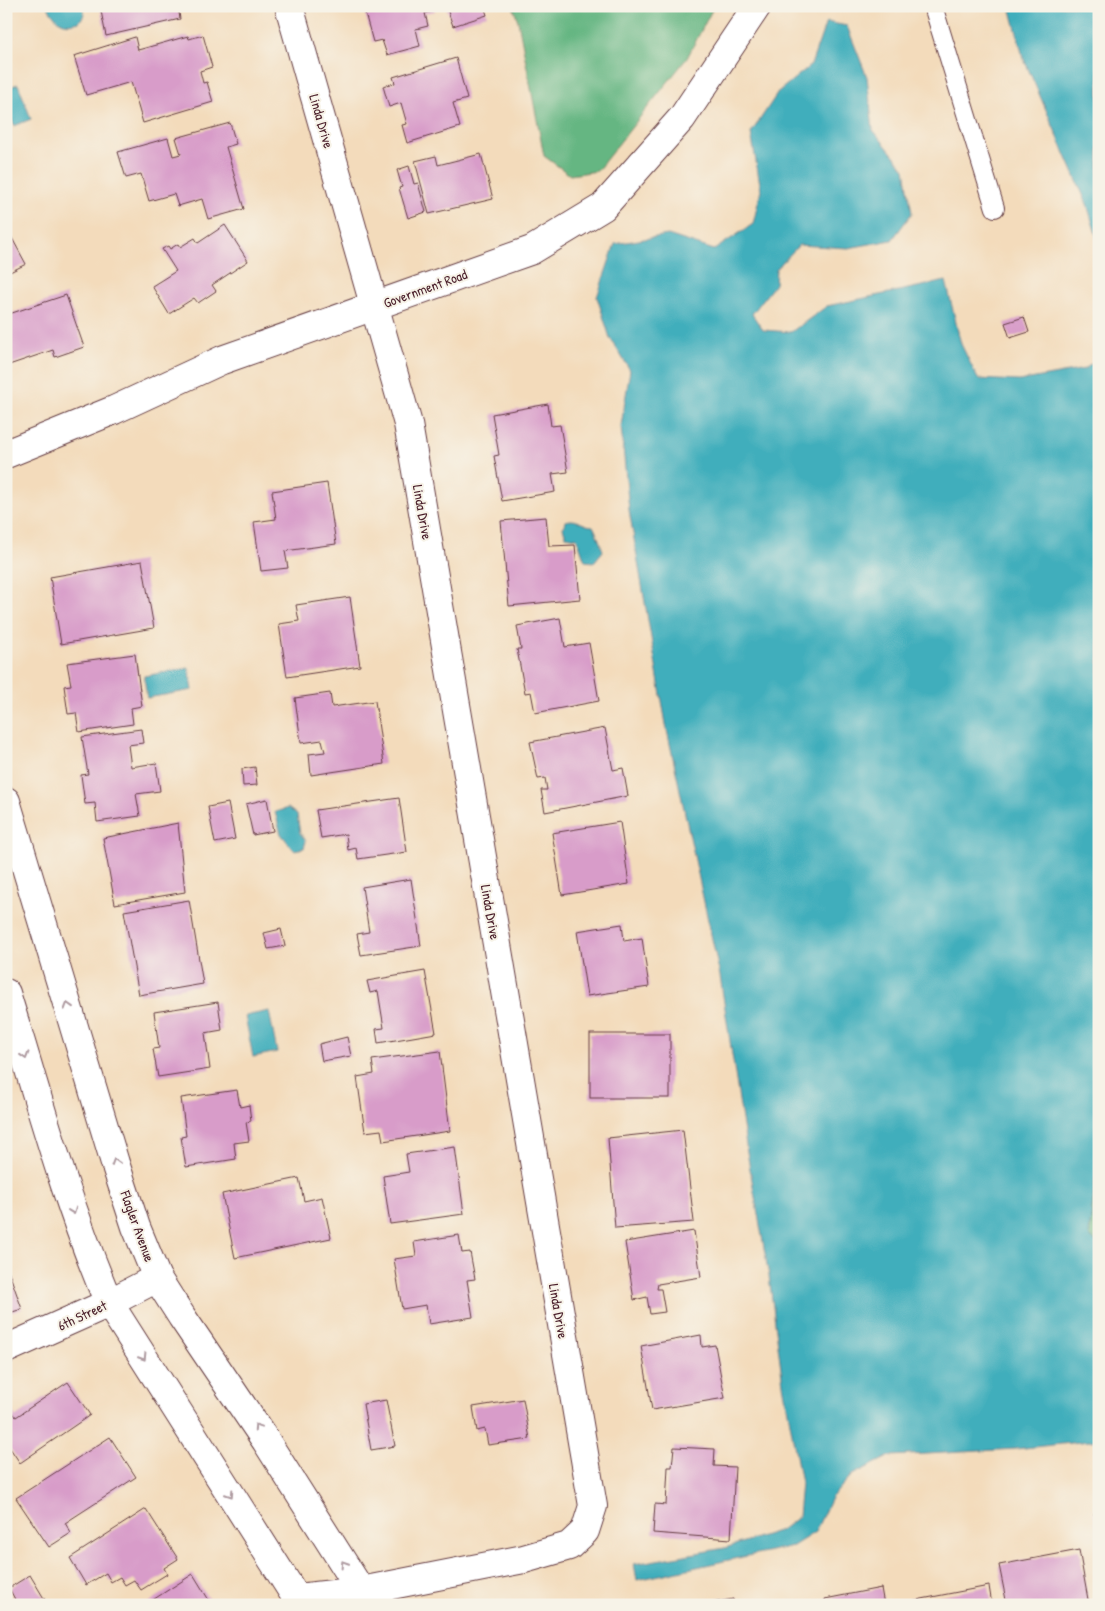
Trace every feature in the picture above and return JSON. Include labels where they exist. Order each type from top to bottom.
[{"type":"street","name":"Linda Drive","points":[[289,6],[408,424],[593,1506],[585,1531],[569,1546],[366,1598],[299,1601]]},
{"type":"street","name":"Government Road","points":[[6,454],[114,410],[222,360],[532,250],[603,207],[682,118],[757,6]]},
{"type":"street","name":"Flagler Avenue","points":[[6,801],[121,1181],[136,1227],[157,1278],[266,1441],[366,1598]]},
{"type":"street","points":[[6,993],[68,1198],[91,1262],[109,1303],[299,1601]]},
{"type":"street","name":"6th Street","points":[[6,1349],[109,1303],[157,1278]]},
{"type":"lane","points":[[933,6],[995,208]]},
{"type":"green space","points":[[513,6],[714,6],[687,58],[597,171],[570,175],[544,156],[518,21]]},
{"type":"green space","points":[[1099,1145],[1099,1246],[1089,1235]]},
{"type":"water","points":[[47,6],[83,6],[84,15],[79,22],[68,24],[57,19]]},
{"type":"water","points":[[1010,6],[1099,6],[1099,244],[1087,204],[1023,57]]},
{"type":"water","points":[[826,22],[847,26],[867,77],[873,130],[905,169],[912,213],[892,240],[848,248],[799,245],[776,269],[775,284],[752,314],[763,330],[791,332],[827,306],[946,281],[961,344],[978,379],[1019,381],[1085,369],[1099,358],[1099,1145],[1089,1235],[1099,1246],[1099,1440],[1015,1449],[890,1456],[852,1475],[831,1498],[815,1532],[793,1546],[637,1580],[634,1564],[725,1548],[781,1530],[798,1517],[801,1483],[783,1384],[769,1276],[747,1152],[720,976],[667,730],[629,510],[621,426],[630,370],[610,338],[597,297],[615,244],[668,235],[714,250],[753,224],[761,190],[751,133],[779,91],[811,65]]},
{"type":"water","points":[[18,84],[31,119],[14,126],[6,104],[6,88]]},
{"type":"water","points":[[571,520],[593,526],[603,551],[594,562],[585,561],[577,538],[566,536],[563,528],[565,521]]},
{"type":"water","points":[[189,668],[193,690],[147,698],[144,676]]},
{"type":"water","points":[[288,808],[297,815],[300,833],[306,841],[304,848],[294,850],[281,834],[275,812]]},
{"type":"water","points":[[269,1011],[277,1052],[253,1057],[245,1016]]},
{"type":"building","points":[[100,6],[178,6],[180,19],[106,36]]},
{"type":"building","points":[[363,6],[434,6],[435,11],[425,13],[428,26],[416,29],[420,46],[387,55],[382,40],[373,42]]},
{"type":"building","points":[[446,6],[484,6],[487,15],[453,26]]},
{"type":"building","points":[[203,35],[212,67],[200,71],[203,83],[207,82],[213,102],[143,123],[131,82],[86,95],[74,56],[135,37],[138,50],[188,36],[189,39]]},
{"type":"building","points":[[456,58],[467,99],[453,103],[460,127],[407,143],[402,125],[407,124],[401,103],[389,107],[383,86],[395,83],[393,77]]},
{"type":"building","points":[[230,123],[236,144],[226,147],[244,209],[208,219],[202,199],[178,206],[174,194],[149,201],[141,174],[126,178],[118,152],[168,138],[173,156],[181,154],[176,138]]},
{"type":"building","points":[[481,154],[493,199],[429,214],[415,161],[436,156],[438,165]]},
{"type":"building","points":[[409,166],[414,184],[418,183],[426,212],[408,218],[399,188],[402,187],[397,170]]},
{"type":"building","points":[[225,225],[248,261],[212,285],[216,291],[198,303],[194,298],[169,314],[152,286],[176,271],[162,249],[168,246],[170,249],[178,244],[180,247],[195,238],[198,243]]},
{"type":"building","points":[[6,227],[26,264],[6,274]]},
{"type":"building","points":[[66,295],[84,347],[55,357],[53,350],[6,366],[6,315]]},
{"type":"building","points":[[1024,317],[1029,332],[1010,338],[1005,323]]},
{"type":"building","points":[[548,404],[551,426],[560,425],[568,472],[552,474],[555,492],[502,501],[494,456],[499,455],[492,414]]},
{"type":"building","points":[[327,483],[336,544],[285,551],[288,568],[261,571],[254,522],[276,519],[272,491]]},
{"type":"building","points":[[546,517],[549,546],[575,545],[580,599],[509,606],[501,521]]},
{"type":"building","points":[[142,561],[154,628],[61,644],[50,577]]},
{"type":"building","points":[[350,597],[360,666],[287,677],[279,624],[299,621],[296,605]]},
{"type":"building","points":[[560,618],[565,647],[589,643],[599,701],[535,713],[531,692],[525,693],[517,649],[521,649],[517,626]]},
{"type":"building","points":[[135,654],[142,706],[131,708],[133,724],[79,732],[76,713],[68,714],[64,686],[71,685],[67,663]]},
{"type":"building","points":[[330,693],[332,707],[375,701],[384,764],[311,775],[309,754],[325,752],[322,740],[301,743],[295,698]]},
{"type":"building","points":[[605,728],[613,770],[623,768],[628,796],[545,812],[541,790],[547,790],[545,778],[538,779],[530,742]]},
{"type":"building","points":[[141,729],[143,743],[128,745],[131,767],[156,763],[160,791],[136,794],[140,816],[97,822],[95,803],[85,804],[81,775],[88,774],[82,737]]},
{"type":"building","points":[[255,767],[257,785],[243,786],[242,769]]},
{"type":"building","points":[[399,798],[407,852],[358,859],[356,848],[348,850],[346,834],[321,838],[316,810]]},
{"type":"building","points":[[267,799],[273,831],[253,835],[246,804]]},
{"type":"building","points":[[228,803],[235,839],[215,843],[208,807]]},
{"type":"building","points":[[620,822],[629,884],[562,895],[552,833]]},
{"type":"building","points":[[178,823],[185,892],[115,904],[103,838]]},
{"type":"building","points":[[411,879],[421,946],[361,955],[357,934],[369,932],[362,887]]},
{"type":"building","points":[[189,900],[203,984],[139,995],[124,911]]},
{"type":"building","points":[[622,924],[624,941],[642,938],[649,987],[587,996],[577,931]]},
{"type":"building","points":[[281,929],[285,946],[268,949],[264,933]]},
{"type":"building","points":[[425,971],[436,1033],[378,1043],[376,1029],[384,1028],[378,991],[370,993],[367,981]]},
{"type":"building","points":[[218,1002],[222,1030],[205,1033],[210,1069],[158,1077],[153,1049],[159,1048],[154,1012]]},
{"type":"building","points":[[590,1034],[670,1034],[670,1098],[590,1098]]},
{"type":"building","points":[[347,1037],[351,1056],[322,1061],[319,1044]]},
{"type":"building","points":[[440,1051],[450,1131],[383,1141],[381,1130],[365,1132],[357,1077],[374,1074],[372,1060]]},
{"type":"building","points":[[237,1090],[240,1107],[249,1105],[251,1121],[246,1122],[249,1141],[234,1143],[236,1159],[186,1167],[181,1137],[186,1136],[181,1098]]},
{"type":"building","points":[[683,1130],[694,1222],[615,1228],[608,1138]]},
{"type":"building","points":[[455,1147],[464,1214],[390,1224],[383,1176],[409,1172],[406,1154]]},
{"type":"building","points":[[299,1178],[304,1201],[322,1197],[331,1238],[235,1258],[222,1194]]},
{"type":"building","points":[[694,1231],[701,1277],[658,1284],[657,1289],[661,1289],[665,1312],[650,1314],[647,1297],[634,1300],[625,1242]]},
{"type":"building","points":[[459,1235],[462,1253],[470,1252],[475,1279],[467,1280],[473,1317],[429,1324],[426,1305],[402,1309],[394,1259],[416,1256],[414,1242]]},
{"type":"building","points":[[6,1264],[22,1309],[6,1314]]},
{"type":"building","points":[[701,1335],[702,1347],[715,1345],[725,1398],[652,1410],[641,1346]]},
{"type":"building","points":[[68,1382],[90,1415],[20,1463],[6,1442],[6,1415],[12,1411],[16,1417]]},
{"type":"building","points":[[523,1399],[530,1439],[488,1445],[485,1429],[477,1431],[473,1407]]},
{"type":"building","points":[[386,1400],[395,1446],[371,1450],[363,1404]]},
{"type":"building","points":[[110,1437],[136,1477],[65,1523],[71,1533],[49,1547],[16,1498]]},
{"type":"building","points":[[674,1447],[715,1449],[714,1466],[735,1467],[731,1539],[653,1533],[655,1504],[666,1505],[668,1467],[672,1467]]},
{"type":"building","points":[[146,1509],[178,1559],[164,1568],[167,1574],[141,1590],[134,1580],[125,1585],[120,1577],[111,1582],[106,1573],[86,1585],[70,1558]]},
{"type":"building","points":[[1099,1512],[1099,1534],[1098,1534],[1094,1513]]},
{"type":"building","points":[[1079,1550],[1089,1605],[1007,1605],[999,1565]]},
{"type":"building","points":[[193,1574],[212,1605],[149,1605],[148,1603]]},
{"type":"building","points":[[30,1575],[48,1605],[18,1605],[9,1588]]},
{"type":"building","points":[[989,1586],[992,1605],[902,1605],[901,1603]]},
{"type":"building","points":[[881,1588],[884,1605],[826,1605],[825,1599]]},
{"type":"building","points":[[733,1599],[734,1605],[706,1605],[706,1604]]}]
